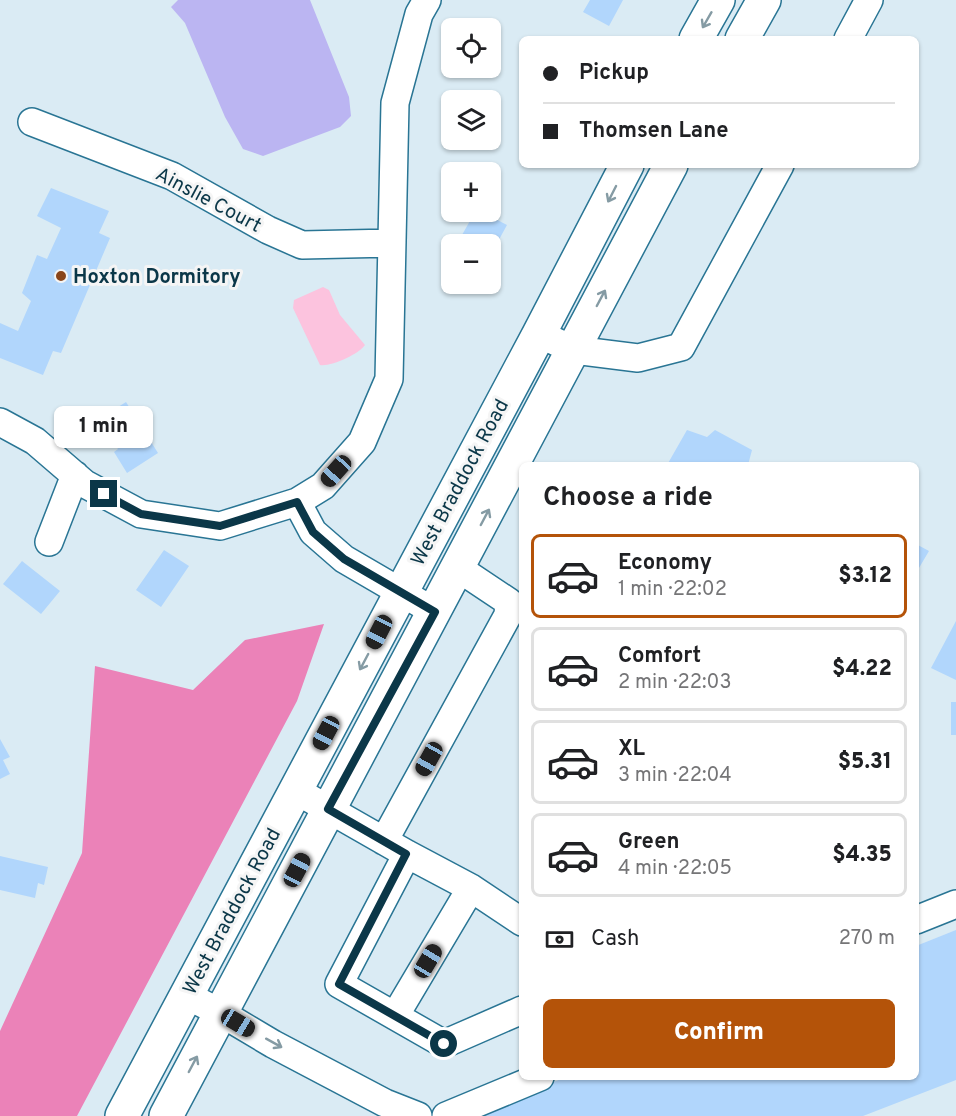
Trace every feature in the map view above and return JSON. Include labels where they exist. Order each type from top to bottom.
[{"type":"main road","points":[[698,36],[718,0]]},
{"type":"main road","points":[[743,36],[764,0]]},
{"type":"main road","name":"West Braddock Road","points":[[122,1116],[625,168]]},
{"type":"main road","name":"West Braddock Road","points":[[166,1116],[669,168]]},
{"type":"street","points":[[0,422],[34,441],[85,484],[141,514],[220,526],[297,502],[323,486],[362,442],[389,380],[395,103],[419,14],[427,0]]},
{"type":"street","points":[[850,36],[869,0]]},
{"type":"street","name":"Ainslie Court","points":[[32,122],[172,177],[267,230],[302,245],[392,243]]},
{"type":"street","points":[[539,334],[574,350],[638,358],[681,347],[778,168]]},
{"type":"street","points":[[49,542],[75,475]]},
{"type":"street","points":[[297,502],[313,532],[344,559],[435,612]]},
{"type":"street","points":[[458,568],[509,602],[508,615],[395,848],[339,984],[444,1044],[519,1011]]},
{"type":"street","points":[[295,790],[395,848],[471,888],[519,920]]},
{"type":"street","points":[[395,1016],[471,888]]},
{"type":"street","points":[[919,919],[956,904]]},
{"type":"street","points":[[186,994],[273,1044],[385,1103],[420,1116]]},
{"type":"street","points":[[446,1116],[533,1080]]},
{"type":"shaded area","points":[[178,0],[310,0],[349,97],[351,116],[340,127],[263,156],[243,149],[225,117],[185,23],[171,7]]},
{"type":"shaded area","points":[[323,287],[329,290],[340,315],[365,345],[351,356],[337,362],[320,365],[293,308],[294,300]]},
{"type":"shaded area","points":[[324,624],[297,701],[77,1116],[0,1116],[0,1031],[82,853],[95,666],[193,690],[245,640]]},
{"type":"building","points":[[590,0],[623,0],[609,26],[583,12]]},
{"type":"building","name":"Hoxton Dormitory","points":[[51,188],[109,211],[99,233],[110,238],[61,353],[53,351],[43,375],[0,358],[0,323],[18,331],[31,301],[22,293],[37,255],[47,259],[61,228],[37,216]]},
{"type":"building","points":[[469,222],[501,222],[507,225],[501,236],[501,234],[463,234]]},
{"type":"building","points":[[126,402],[158,453],[127,473],[114,452],[118,449],[99,419]]},
{"type":"building","points":[[687,430],[707,437],[715,430],[752,450],[749,462],[669,462]]},
{"type":"building","points":[[919,546],[929,551],[919,568]]},
{"type":"building","points":[[164,550],[189,566],[161,607],[136,590]]},
{"type":"building","points":[[22,561],[60,591],[41,614],[3,584]]},
{"type":"building","points":[[956,621],[956,680],[931,668]]},
{"type":"building","points":[[951,702],[956,702],[956,735],[951,735]]},
{"type":"building","points":[[0,739],[10,757],[3,760],[10,774],[0,779]]},
{"type":"building","points":[[0,856],[48,867],[44,885],[38,883],[35,898],[0,890]]},
{"type":"building","points":[[956,930],[956,1080],[863,1116],[471,1116],[559,1080],[919,1080],[919,945]]},
{"type":"place","name":"Hoxton Dormitory","points":[[61,276]]},
{"type":"route","points":[[104,494],[141,514],[220,526],[297,502],[313,532],[344,559],[435,612],[328,809],[406,854],[339,984],[444,1044]]}]
